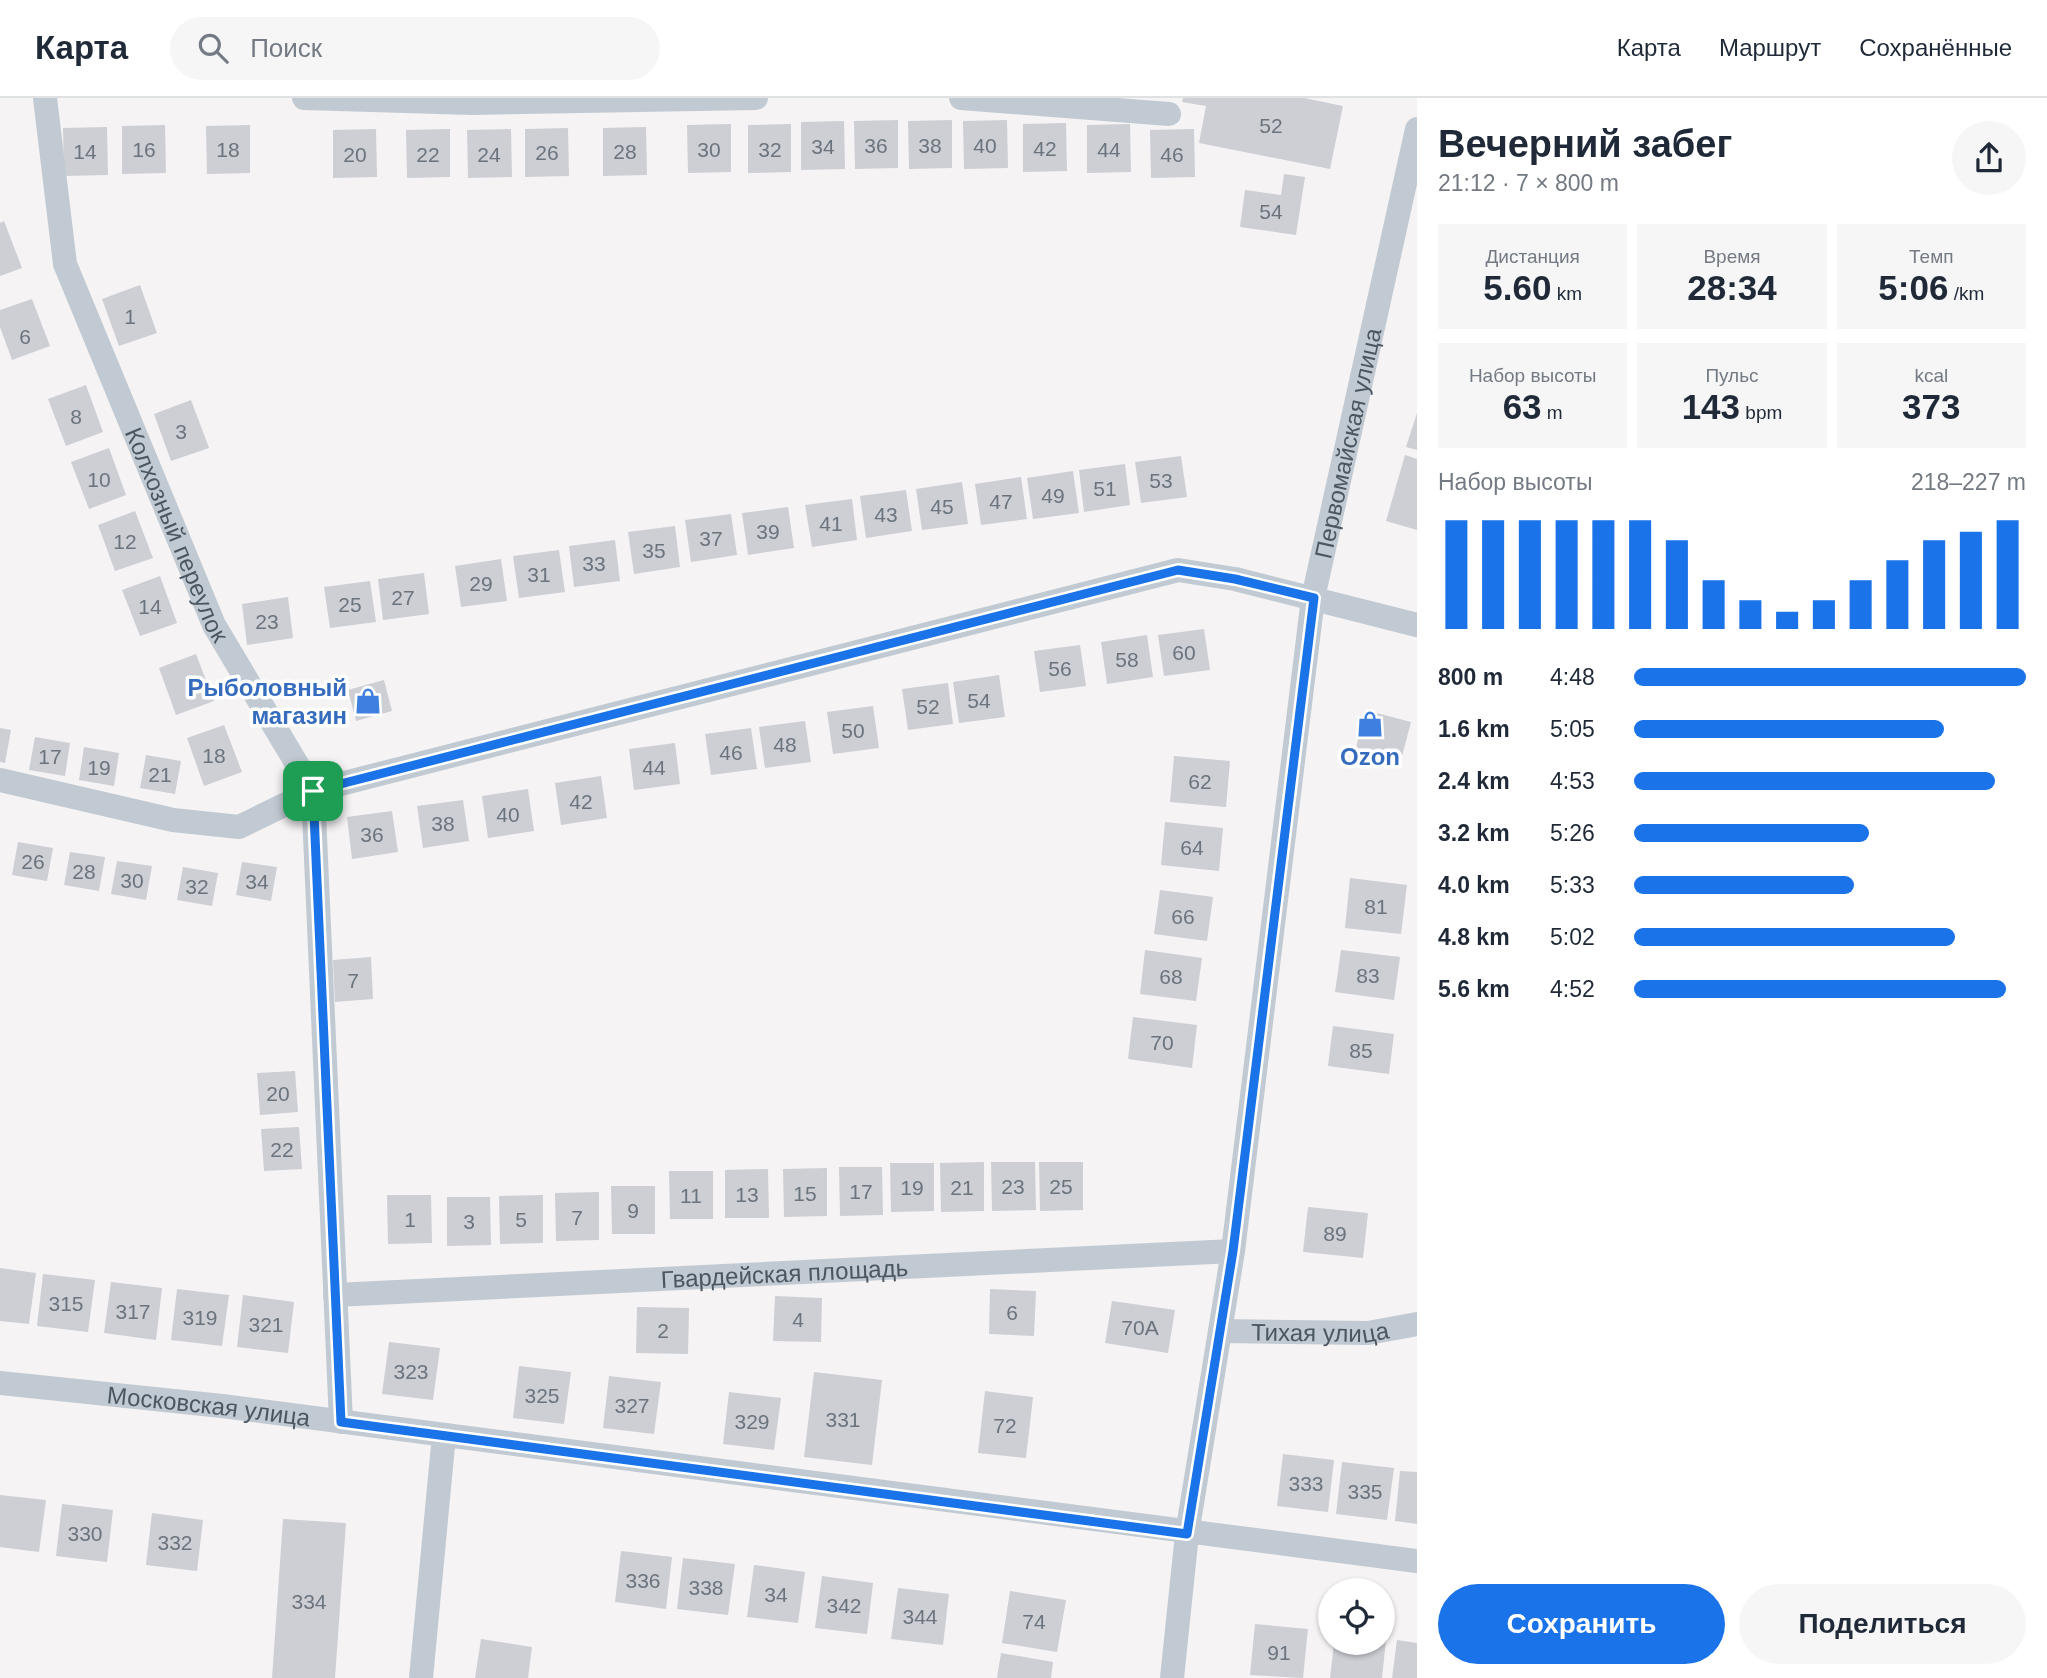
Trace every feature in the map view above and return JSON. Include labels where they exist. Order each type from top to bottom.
[{"type":"street","name":"Колхозный переулок","points":[[46,98],[65,264],[214,625],[313,791],[341,1422]]},
{"type":"street","points":[[304,98],[472,103],[756,98]]},
{"type":"street","points":[[961,98],[1169,114]]},
{"type":"street","name":"Первомайская улица","points":[[1172,1678],[1187,1534],[1233,1251],[1314,598],[1417,129]]},
{"type":"street","points":[[0,780],[173,820],[239,827],[313,791],[1178,570],[1235,579],[1417,625]]},
{"type":"street","name":"Гвардейская площадь","points":[[335,1295],[1233,1251]]},
{"type":"street","name":"Тихая улица","points":[[1220,1331],[1368,1333],[1417,1324]]},
{"type":"street","name":"Московская улица","points":[[0,1383],[341,1422],[1187,1534],[1417,1561]]},
{"type":"street","points":[[421,1678],[444,1435]]},
{"type":"building","points":[[1183,98],[1304,98],[1343,106],[1330,169],[1199,143],[1206,106],[1182,102]]},
{"type":"building","points":[[898,120],[898,168],[855,169],[854,121]]},
{"type":"building","points":[[952,120],[952,168],[909,169],[908,121]]},
{"type":"building","points":[[1007,120],[1008,168],[964,169],[963,121]]},
{"type":"building","points":[[844,121],[845,169],[801,170],[801,122]]},
{"type":"building","points":[[1066,123],[1067,171],[1023,172],[1023,124]]},
{"type":"building","points":[[731,124],[731,172],[688,173],[687,125]]},
{"type":"building","points":[[791,124],[791,172],[748,173],[748,125]]},
{"type":"building","points":[[1130,124],[1131,172],[1087,173],[1087,125]]},
{"type":"building","points":[[165,125],[166,173],[122,174],[122,126]]},
{"type":"building","points":[[250,125],[250,173],[207,174],[206,126]]},
{"type":"building","points":[[107,127],[108,175],[64,176],[63,128]]},
{"type":"building","points":[[646,127],[647,175],[603,176],[603,128]]},
{"type":"building","points":[[568,128],[569,176],[525,177],[525,129]]},
{"type":"building","points":[[376,129],[377,177],[333,178],[333,130]]},
{"type":"building","points":[[450,129],[450,177],[407,178],[406,130]]},
{"type":"building","points":[[511,129],[512,177],[468,178],[467,130]]},
{"type":"building","points":[[1194,129],[1195,177],[1151,178],[1150,130]]},
{"type":"building","points":[[1284,174],[1305,177],[1296,235],[1240,227],[1245,190],[1281,195]]},
{"type":"building","points":[[4,221],[22,268],[0,276],[0,223]]},
{"type":"building","points":[[140,285],[157,333],[119,346],[102,299]]},
{"type":"building","points":[[32,299],[50,346],[12,360],[0,327],[0,310]]},
{"type":"building","points":[[86,385],[103,432],[66,446],[48,399]]},
{"type":"building","points":[[191,400],[209,448],[171,461],[154,414]]},
{"type":"building","points":[[1417,413],[1417,450],[1406,447]]},
{"type":"building","points":[[109,448],[126,495],[89,509],[71,462]]},
{"type":"building","points":[[1405,455],[1417,459],[1417,530],[1386,521]]},
{"type":"building","points":[[1181,456],[1187,497],[1141,503],[1135,462]]},
{"type":"building","points":[[1125,464],[1130,505],[1084,512],[1079,470]]},
{"type":"building","points":[[1073,471],[1079,513],[1033,519],[1027,478]]},
{"type":"building","points":[[1021,477],[1027,519],[981,525],[975,484]]},
{"type":"building","points":[[962,482],[968,524],[922,530],[916,489]]},
{"type":"building","points":[[906,490],[912,531],[866,538],[860,496]]},
{"type":"building","points":[[852,499],[857,540],[812,547],[805,505]]},
{"type":"building","points":[[788,507],[794,548],[748,555],[742,513]]},
{"type":"building","points":[[135,511],[153,558],[115,571],[98,525]]},
{"type":"building","points":[[731,514],[737,555],[691,562],[685,520]]},
{"type":"building","points":[[675,526],[680,567],[634,574],[628,532]]},
{"type":"building","points":[[615,540],[620,581],[574,587],[569,546]]},
{"type":"building","points":[[559,550],[565,592],[519,598],[513,556]]},
{"type":"building","points":[[501,559],[507,601],[461,607],[455,566]]},
{"type":"building","points":[[424,573],[429,614],[383,620],[378,579]]},
{"type":"building","points":[[160,576],[177,623],[140,636],[122,590]]},
{"type":"building","points":[[370,581],[376,622],[330,628],[324,587]]},
{"type":"building","points":[[288,597],[293,638],[247,645],[242,604]]},
{"type":"building","points":[[1204,629],[1210,670],[1164,676],[1158,635]]},
{"type":"building","points":[[1147,635],[1153,677],[1107,684],[1101,642]]},
{"type":"building","points":[[1080,645],[1086,686],[1040,692],[1034,651]]},
{"type":"building","points":[[196,654],[214,701],[176,715],[159,668]]},
{"type":"building","points":[[999,675],[1005,717],[959,723],[953,682]]},
{"type":"building","points":[[384,680],[392,711],[356,721],[348,690]]},
{"type":"building","points":[[948,683],[953,724],[908,730],[902,689]]},
{"type":"building","points":[[873,706],[879,748],[833,754],[827,712]]},
{"type":"building","points":[[1365,710],[1411,722],[1401,760],[1356,748]]},
{"type":"building","points":[[805,721],[811,762],[765,768],[759,727]]},
{"type":"building","points":[[224,725],[242,772],[204,786],[187,738]]},
{"type":"building","points":[[0,728],[11,730],[5,763],[0,762]]},
{"type":"building","points":[[751,728],[757,769],[711,775],[705,734]]},
{"type":"building","points":[[35,737],[70,743],[65,776],[29,770]]},
{"type":"building","points":[[675,743],[680,784],[634,790],[629,749]]},
{"type":"building","points":[[84,747],[119,753],[114,786],[79,780]]},
{"type":"building","points":[[146,755],[181,761],[175,794],[140,788]]},
{"type":"building","points":[[1174,756],[1230,761],[1226,807],[1170,802]]},
{"type":"building","points":[[601,776],[607,818],[561,825],[555,783]]},
{"type":"building","points":[[528,789],[534,831],[488,838],[482,796]]},
{"type":"building","points":[[463,800],[469,841],[423,848],[417,806]]},
{"type":"building","points":[[392,811],[398,852],[352,859],[347,817]]},
{"type":"building","points":[[1165,822],[1223,828],[1219,871],[1161,865]]},
{"type":"building","points":[[18,842],[53,848],[47,881],[12,875]]},
{"type":"building","points":[[70,852],[105,857],[99,891],[64,885]]},
{"type":"building","points":[[117,861],[152,866],[146,900],[111,894]]},
{"type":"building","points":[[242,862],[277,867],[271,901],[236,895]]},
{"type":"building","points":[[183,867],[218,873],[212,906],[177,900]]},
{"type":"building","points":[[1350,878],[1407,885],[1401,934],[1345,928]]},
{"type":"building","points":[[1160,890],[1213,897],[1207,941],[1154,934]]},
{"type":"building","points":[[1145,950],[1202,958],[1196,1001],[1140,994]]},
{"type":"building","points":[[1341,950],[1400,957],[1394,1000],[1335,992]]},
{"type":"building","points":[[371,957],[373,999],[335,1002],[333,960]]},
{"type":"building","points":[[1133,1017],[1197,1025],[1192,1068],[1128,1059]]},
{"type":"building","points":[[1333,1026],[1394,1034],[1389,1074],[1328,1066]]},
{"type":"building","points":[[295,1071],[298,1112],[260,1115],[257,1073]]},
{"type":"building","points":[[299,1127],[302,1169],[264,1171],[261,1129]]},
{"type":"building","points":[[984,1162],[984,1211],[941,1212],[940,1163]]},
{"type":"building","points":[[991,1162],[1035,1162],[1036,1210],[992,1211]]},
{"type":"building","points":[[1039,1162],[1083,1162],[1083,1210],[1040,1211]]},
{"type":"building","points":[[890,1163],[934,1163],[934,1211],[891,1212]]},
{"type":"building","points":[[839,1167],[882,1167],[883,1215],[840,1216]]},
{"type":"building","points":[[827,1168],[827,1216],[784,1217],[783,1169]]},
{"type":"building","points":[[768,1169],[769,1218],[725,1218],[725,1170]]},
{"type":"building","points":[[669,1171],[713,1171],[713,1219],[670,1219]]},
{"type":"building","points":[[611,1186],[655,1186],[655,1234],[612,1234]]},
{"type":"building","points":[[599,1192],[599,1240],[556,1241],[555,1193]]},
{"type":"building","points":[[387,1195],[431,1195],[432,1243],[388,1244]]},
{"type":"building","points":[[543,1195],[543,1243],[500,1244],[499,1196]]},
{"type":"building","points":[[447,1197],[490,1197],[491,1245],[447,1246]]},
{"type":"building","points":[[1308,1207],[1368,1213],[1363,1258],[1303,1252]]},
{"type":"building","points":[[0,1268],[36,1273],[29,1324],[0,1321]]},
{"type":"building","points":[[43,1274],[95,1280],[88,1332],[37,1326]]},
{"type":"building","points":[[111,1282],[162,1288],[156,1340],[104,1333]]},
{"type":"building","points":[[177,1289],[229,1295],[222,1346],[171,1340]]},
{"type":"building","points":[[990,1289],[1036,1291],[1034,1336],[989,1334]]},
{"type":"building","points":[[243,1295],[294,1302],[288,1353],[237,1347]]},
{"type":"building","points":[[775,1296],[822,1298],[821,1342],[773,1341]]},
{"type":"building","points":[[1112,1301],[1175,1310],[1168,1353],[1105,1343]]},
{"type":"building","points":[[637,1307],[689,1308],[688,1354],[636,1353]]},
{"type":"building","points":[[389,1342],[440,1348],[433,1400],[382,1394]]},
{"type":"building","points":[[519,1366],[571,1372],[564,1424],[513,1418]]},
{"type":"building","points":[[814,1372],[882,1380],[872,1465],[804,1457]]},
{"type":"building","points":[[609,1376],[661,1382],[654,1434],[603,1428]]},
{"type":"building","points":[[985,1391],[1033,1397],[1026,1458],[978,1453]]},
{"type":"building","points":[[729,1392],[781,1398],[774,1450],[723,1444]]},
{"type":"building","points":[[1283,1454],[1334,1460],[1328,1512],[1277,1506]]},
{"type":"building","points":[[1342,1462],[1394,1468],[1387,1520],[1336,1514]]},
{"type":"building","points":[[1400,1471],[1417,1472],[1417,1524],[1395,1521]]},
{"type":"building","points":[[0,1495],[46,1500],[39,1552],[0,1547]]},
{"type":"building","points":[[62,1504],[113,1510],[107,1562],[56,1556]]},
{"type":"building","points":[[152,1513],[203,1520],[197,1571],[146,1565]]},
{"type":"building","points":[[283,1519],[346,1523],[335,1678],[272,1678]]},
{"type":"building","points":[[621,1551],[672,1557],[666,1609],[615,1602]]},
{"type":"building","points":[[683,1558],[735,1564],[728,1615],[677,1609]]},
{"type":"building","points":[[754,1565],[805,1572],[798,1623],[747,1617]]},
{"type":"building","points":[[822,1576],[873,1583],[867,1634],[815,1628]]},
{"type":"building","points":[[898,1588],[949,1594],[943,1645],[891,1639]]},
{"type":"building","points":[[1010,1591],[1066,1600],[1057,1652],[1002,1643]]},
{"type":"building","points":[[1255,1624],[1308,1629],[1303,1678],[1250,1675]]},
{"type":"building","points":[[481,1639],[532,1647],[528,1678],[475,1678]]},
{"type":"building","points":[[1397,1640],[1417,1643],[1417,1678],[1392,1678]]},
{"type":"building","points":[[1001,1653],[1053,1662],[1051,1678],[997,1678]]},
{"type":"building","points":[[1333,1655],[1384,1655],[1382,1678],[1330,1678]]},
{"type":"place","name":"Рыболовный магазин","points":[[368,701]]},
{"type":"place","name":"Ozon","points":[[1370,724]]},
{"type":"route","points":[[1178,570],[1235,579],[1314,598],[1233,1251],[1187,1534],[341,1422],[313,791],[1178,570]]}]
